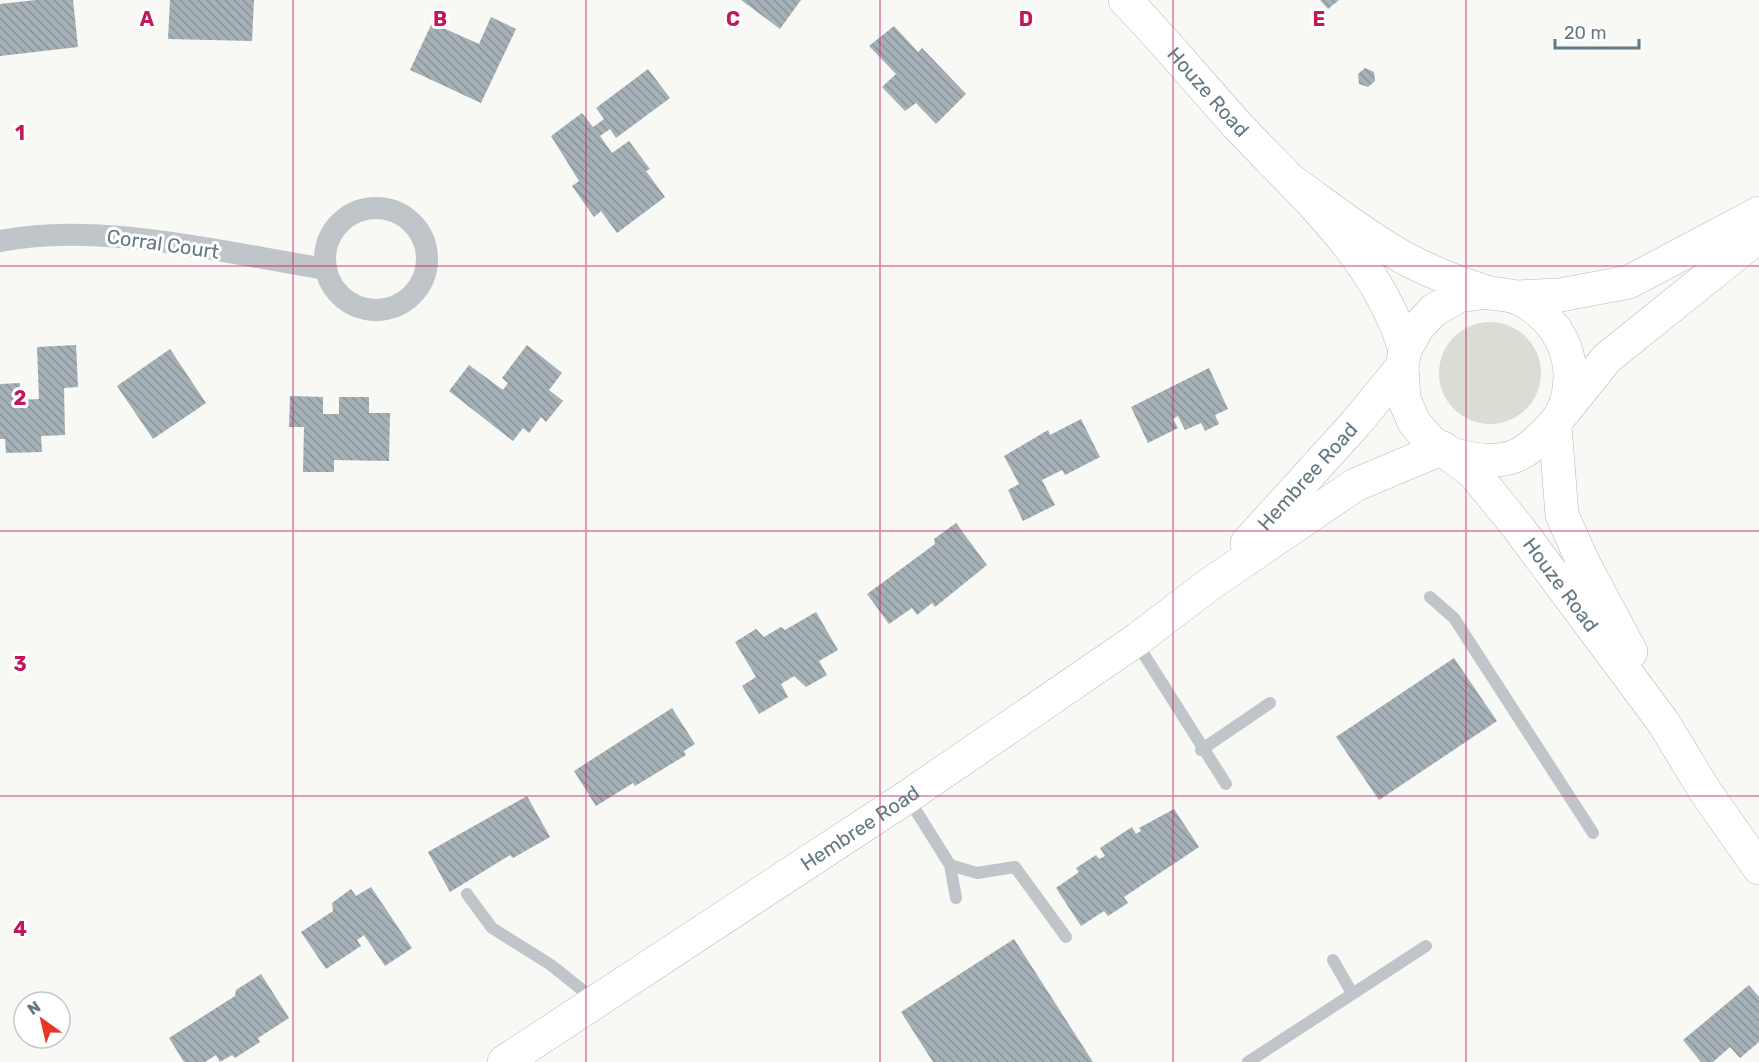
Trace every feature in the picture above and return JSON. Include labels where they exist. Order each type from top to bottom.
[{"type":"main road","name":"Houze Road","points":[[1125,0],[1325,214],[1353,250],[1394,318],[1404,358],[1404,399],[1414,422],[1430,441],[1473,471],[1517,526],[1663,722],[1706,791],[1759,868]]},
{"type":"main road","name":"Houze Road","points":[[1293,182],[1409,260],[1540,311],[1559,333],[1569,359],[1570,378],[1570,387],[1559,420],[1562,514],[1663,722]]},
{"type":"main road","points":[[1404,358],[1417,328],[1434,310],[1459,296],[1560,295],[1629,282],[1759,213]]},
{"type":"main road","points":[[1559,420],[1607,358],[1759,236]]},
{"type":"main road","name":"Hembree Road","points":[[1209,584],[1356,423],[1404,358]]},
{"type":"main road","name":"Houze Road","points":[[1447,451],[1474,461],[1499,460],[1522,453],[1559,420]]},
{"type":"main road","name":"Hembree Road","points":[[504,1062],[907,797],[1135,641],[1209,584],[1354,484],[1447,451]]},
{"type":"street","points":[[368,208],[384,208],[400,213],[413,222],[423,236],[428,251],[427,267],[418,289],[400,304],[385,310],[369,310],[354,305],[341,296],[331,284],[326,269],[325,252],[334,230],[352,213],[368,208]]},
{"type":"street","name":"Corral Court","points":[[0,241],[33,234],[82,234],[145,240],[326,269]]},
{"type":"lane","points":[[1430,597],[1454,618],[1593,833]]},
{"type":"lane","points":[[1135,641],[1202,750],[1226,784]]},
{"type":"lane","points":[[1202,750],[1270,703]]},
{"type":"lane","points":[[907,797],[950,865],[956,898]]},
{"type":"lane","points":[[950,865],[977,873],[1015,867],[1066,937]]},
{"type":"lane","points":[[467,894],[492,928],[551,966],[597,1001]]},
{"type":"lane","points":[[1248,1062],[1426,946]]},
{"type":"lane","points":[[1334,960],[1352,993]]},
{"type":"shaded area","points":[[1490,322],[1510,326],[1526,337],[1537,353],[1541,373],[1537,393],[1526,409],[1510,420],[1490,424],[1470,420],[1454,409],[1443,393],[1439,373],[1443,353],[1454,337],[1470,326]]},
{"type":"building","points":[[36,0],[73,0],[78,47],[0,56],[0,4]]},
{"type":"building","points":[[170,0],[254,0],[252,41],[168,39]]},
{"type":"building","points":[[741,0],[801,0],[780,29]]},
{"type":"building","points":[[1320,0],[1339,0],[1328,9]]},
{"type":"building","points":[[491,17],[516,29],[481,103],[410,70],[432,23],[479,44]]},
{"type":"building","points":[[894,26],[918,52],[922,48],[966,94],[936,124],[916,103],[905,111],[882,87],[896,74],[869,46]]},
{"type":"building","points":[[1365,68],[1374,72],[1375,81],[1368,87],[1359,84],[1358,74]]},
{"type":"building","points":[[648,69],[670,98],[616,138],[610,129],[600,136],[612,153],[629,141],[650,169],[646,171],[665,197],[617,233],[601,211],[594,217],[572,186],[579,181],[551,136],[582,113],[593,127],[604,119],[596,108]]},
{"type":"building","points":[[76,345],[78,387],[64,388],[65,435],[41,436],[42,452],[6,453],[5,439],[0,439],[0,384],[20,383],[20,400],[39,399],[37,347]]},
{"type":"building","points":[[527,345],[562,373],[549,390],[563,401],[546,422],[541,417],[529,433],[523,428],[513,441],[449,391],[469,365],[503,390],[508,383],[502,378]]},
{"type":"building","points":[[170,349],[206,403],[153,439],[117,386]]},
{"type":"building","points":[[1209,368],[1228,409],[1215,415],[1219,424],[1205,431],[1201,423],[1185,430],[1178,416],[1173,419],[1178,428],[1148,443],[1131,407]]},
{"type":"building","points":[[290,396],[323,397],[323,414],[339,414],[339,397],[369,397],[369,413],[390,413],[389,461],[334,460],[334,472],[303,472],[304,427],[289,427]]},
{"type":"building","points":[[1081,419],[1100,457],[1065,475],[1062,470],[1042,480],[1055,505],[1023,521],[1008,490],[1019,484],[1004,456],[1048,430],[1050,435]]},
{"type":"building","points":[[956,523],[987,565],[935,607],[932,603],[917,615],[912,608],[889,624],[867,594],[935,544],[934,539]]},
{"type":"building","points":[[816,612],[838,650],[819,661],[827,675],[806,687],[794,676],[781,684],[788,697],[759,714],[742,686],[756,677],[735,642],[756,629],[764,637],[781,627],[785,630]]},
{"type":"building","points":[[1454,658],[1497,721],[1379,800],[1336,737]]},
{"type":"building","points":[[672,708],[695,744],[684,751],[686,755],[635,786],[633,783],[596,806],[574,771]]},
{"type":"building","points":[[527,796],[550,837],[513,858],[510,855],[450,892],[428,852]]},
{"type":"building","points":[[1174,809],[1199,847],[1124,897],[1128,903],[1108,916],[1104,911],[1081,926],[1056,888],[1079,872],[1076,868],[1096,855],[1099,859],[1105,856],[1100,848],[1132,827],[1136,834],[1141,831],[1139,828]]},
{"type":"building","points":[[371,887],[412,948],[385,966],[364,935],[357,940],[361,946],[326,969],[301,932],[333,911],[332,903],[351,889],[356,896]]},
{"type":"building","points":[[1014,939],[1093,1062],[933,1062],[901,1012]]},
{"type":"building","points":[[261,974],[289,1018],[258,1038],[260,1042],[235,1058],[232,1055],[220,1062],[216,1055],[205,1062],[184,1062],[169,1038],[235,996],[236,990]]},
{"type":"building","points":[[1749,985],[1759,997],[1759,1042],[1740,1058],[1730,1047],[1713,1062],[1701,1062],[1683,1040]]}]
